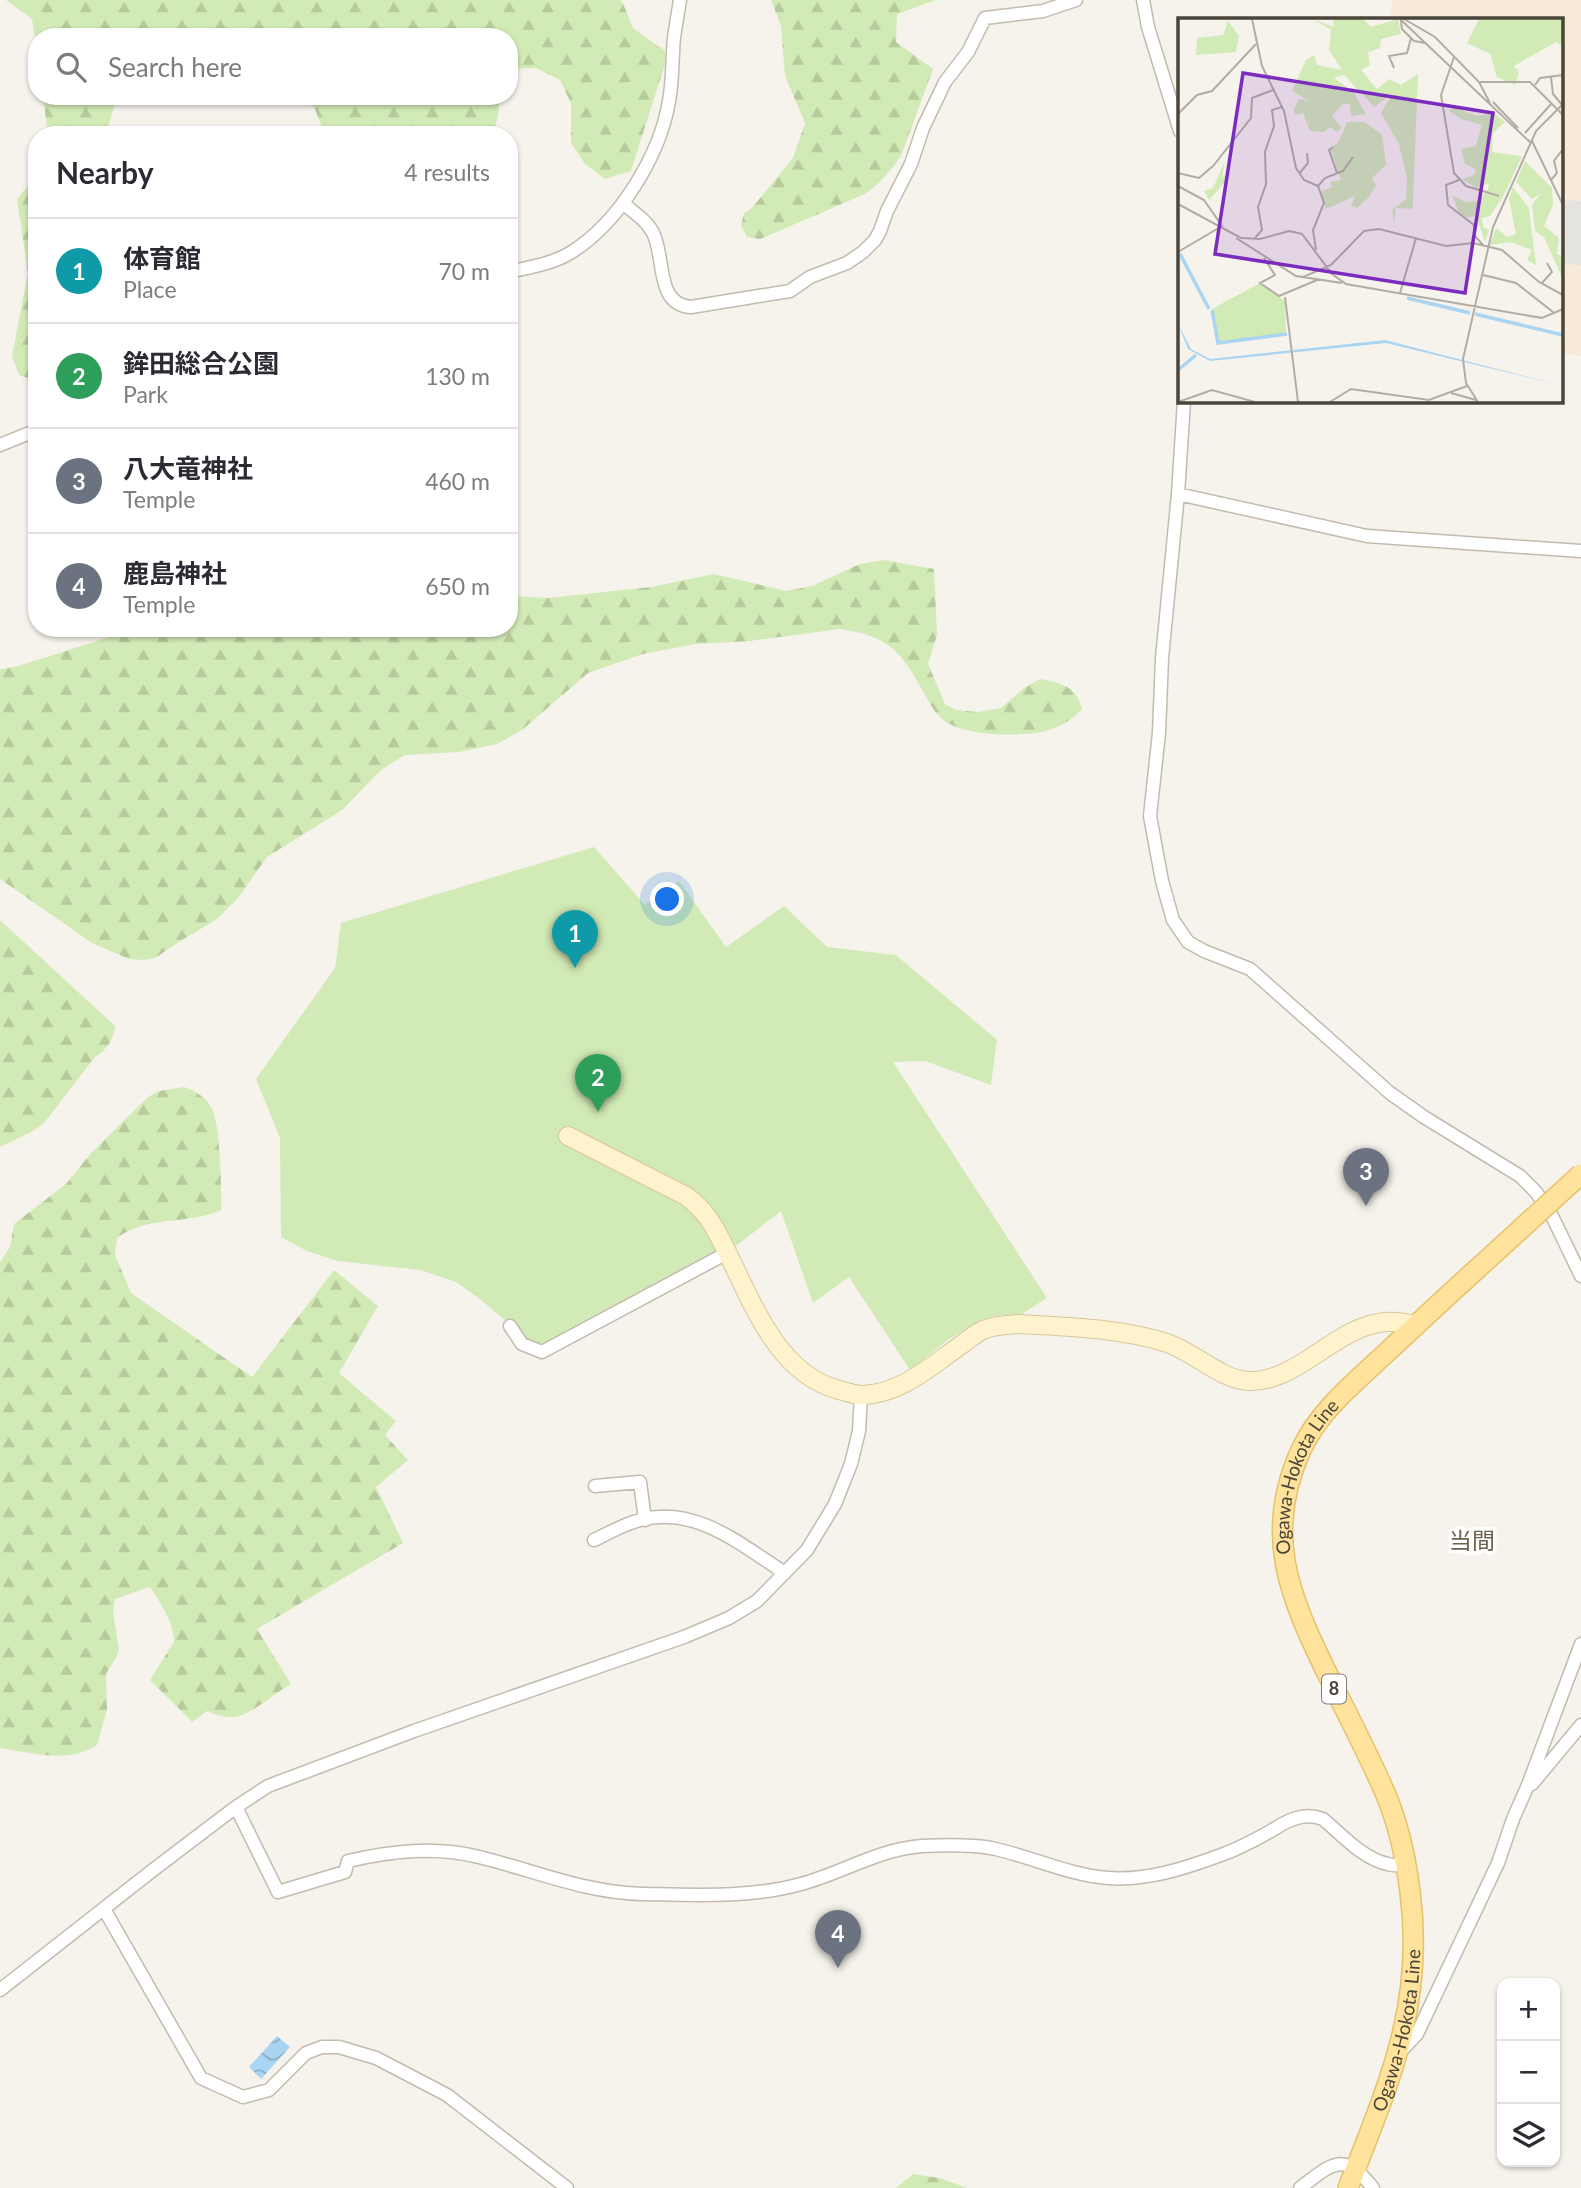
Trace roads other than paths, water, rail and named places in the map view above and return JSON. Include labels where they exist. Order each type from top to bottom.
[{"type":"main road","name":"Ogawa-Hokota Line","points":[[1352,2179],[1398,2054],[1409,2007],[1414,1955],[1412,1910],[1406,1865],[1386,1796],[1294,1602],[1285,1563],[1282,1530],[1286,1498],[1309,1434],[1333,1404],[1581,1174]]},
{"type":"street","points":[[518,270],[549,263],[569,254],[593,237],[623,203],[661,135],[669,100],[680,0]]},
{"type":"street","points":[[623,203],[646,222],[651,230],[659,248],[667,293],[676,303],[691,307],[789,291],[810,276],[851,260],[875,240],[911,164],[923,128],[945,82],[968,52],[985,18],[1043,10],[1076,0]]},
{"type":"street","points":[[1143,0],[1148,27],[1178,124]]},
{"type":"street","points":[[1184,402],[1162,658],[1159,733],[1150,816],[1162,881],[1173,920],[1188,942],[1250,969],[1390,1093],[1520,1176],[1536,1192],[1551,1214],[1581,1276]]},
{"type":"street","points":[[0,445],[28,434]]},
{"type":"street","points":[[1178,494],[1367,536],[1581,551]]},
{"type":"street","points":[[568,1136],[702,1208],[773,1338],[796,1367],[809,1379],[861,1395],[884,1391],[907,1382],[982,1331],[1000,1325],[1019,1324],[1137,1335],[1181,1348],[1236,1379],[1249,1381],[1283,1374],[1349,1333],[1392,1321],[1416,1326]]},
{"type":"street","points":[[510,1326],[522,1344],[541,1352],[727,1253]]},
{"type":"street","points":[[0,1990],[236,1807],[268,1786],[711,1626],[757,1601],[815,1540],[831,1513],[844,1485],[859,1432],[861,1395]]},
{"type":"street","points":[[595,1486],[640,1482],[645,1520]]},
{"type":"street","points":[[594,1540],[645,1520],[682,1517],[700,1522],[724,1534],[785,1573]]},
{"type":"street","points":[[1398,2054],[1417,2034],[1498,1863],[1581,1644]]},
{"type":"street","points":[[1528,1784],[1534,1784],[1581,1725]]},
{"type":"street","points":[[236,1807],[278,1892],[345,1872],[348,1861],[380,1853],[414,1850],[478,1856],[575,1884],[643,1894],[727,1894],[773,1890],[811,1881],[889,1852],[920,1846],[983,1847],[1092,1876],[1123,1879],[1161,1874],[1198,1863],[1246,1845],[1288,1821],[1316,1816],[1376,1860],[1406,1865]]},
{"type":"street","points":[[104,1909],[201,2078],[243,2097],[269,2091],[306,2053],[322,2048],[340,2047],[376,2058],[447,2095],[567,2188]]},
{"type":"street","points":[[1300,2188],[1324,2170],[1339,2163],[1346,2163],[1352,2179],[1373,2188]]},
{"type":"water","points":[[277,2036],[290,2047],[261,2079],[249,2067]]},
{"type":"place","name":"体育館","points":[[575,968]]},
{"type":"place","name":"鉾田総合公園","points":[[598,1112]]},
{"type":"place","name":"八大竜神社","points":[[1366,1206]]},
{"type":"place","name":"鹿島神社","points":[[838,1968]]},
{"type":"district","name":"当間","points":[[1472,1541]]}]
